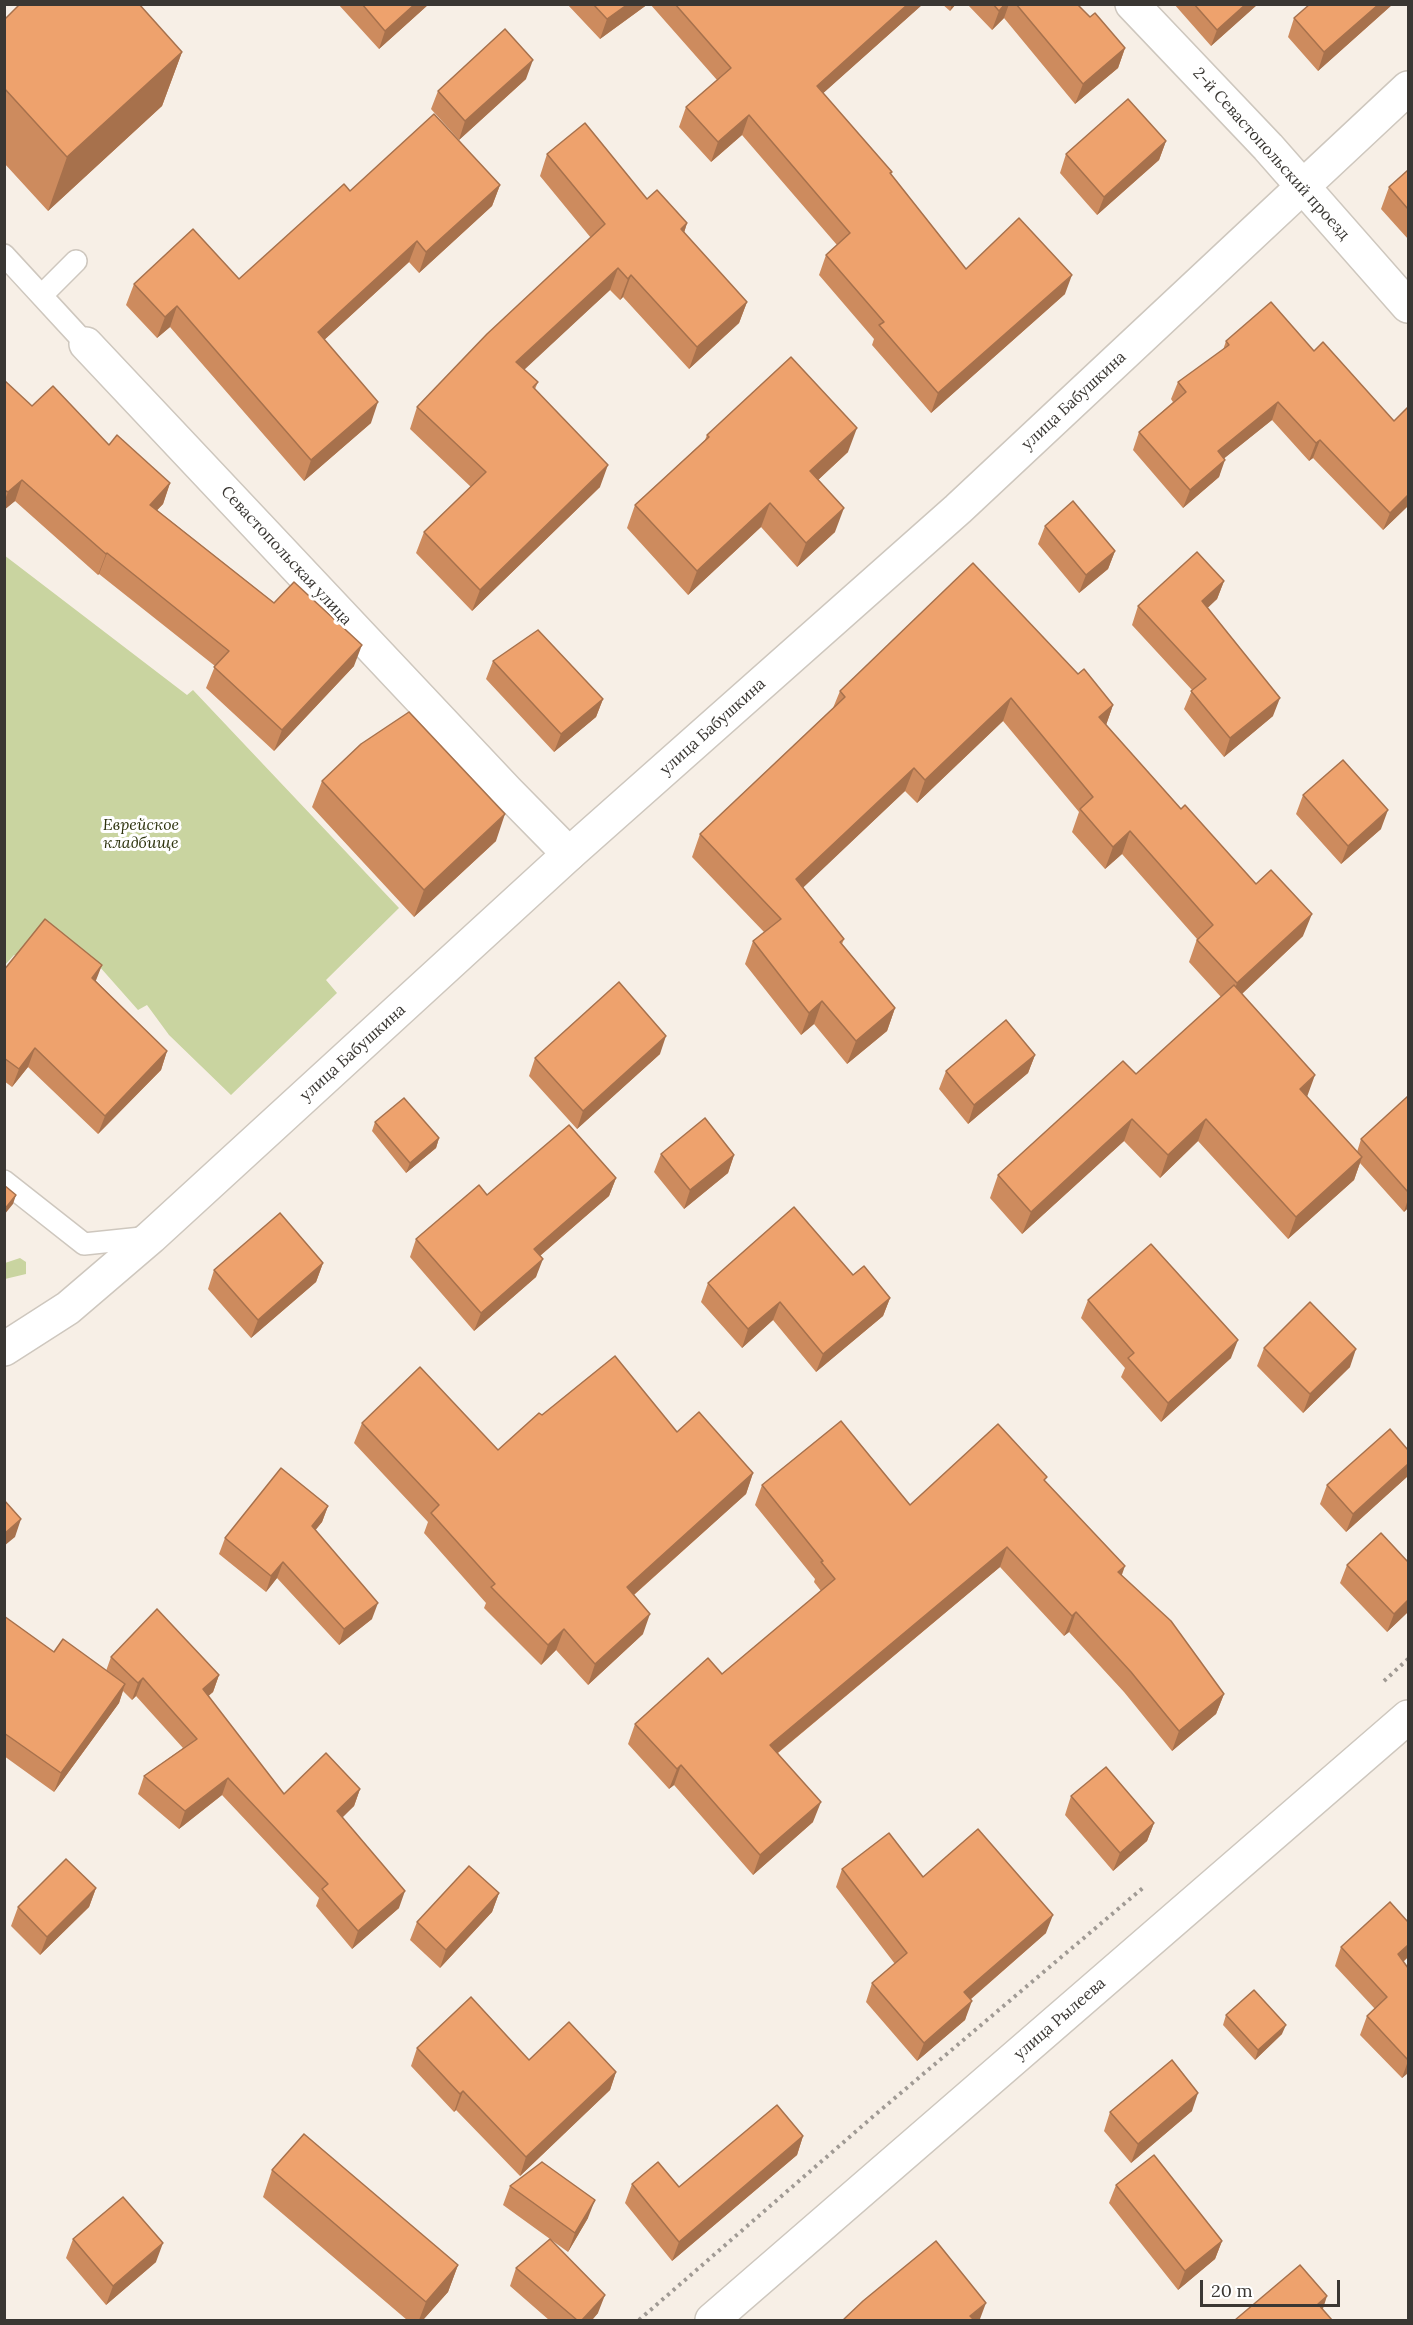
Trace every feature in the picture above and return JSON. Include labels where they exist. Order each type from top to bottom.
[{"type":"street","name":"2-й Севастопольский проезд","points":[[1132,4],[1268,147],[1408,306]]},
{"type":"street","name":"улица Бабушкина","points":[[4,1349],[68,1308],[151,1237],[569,854],[958,509],[1408,88]]},
{"type":"street","name":"Севастопольская улица","points":[[86,344],[569,854]]},
{"type":"street","name":"улица Рылеева","points":[[712,2320],[1408,1717]]},
{"type":"lane","name":"Севастопольская улица","points":[[4,255],[86,344]]},
{"type":"lane","points":[[42,295],[76,261]]},
{"type":"lane","points":[[4,1181],[84,1244],[151,1237]]},
{"type":"path","points":[[1382,1683],[1408,1659]]},
{"type":"path","points":[[639,2320],[876,2114],[1149,1882]]},
{"type":"green space","name":"Еврейское кладбище","points":[[4,555],[187,695],[193,690],[399,908],[326,980],[337,993],[231,1095],[169,1035],[147,1005],[138,1010],[99,966],[62,975],[14,955],[5,965]]},
{"type":"green space","points":[[20,1258],[26,1262],[26,1274],[5,1279],[5,1263]]},
{"type":"building","points":[[20,4],[139,4],[182,52],[67,157],[4,88],[4,20]]},
{"type":"building","points":[[362,4],[415,4],[385,31]]},
{"type":"building","points":[[593,4],[628,4],[607,19]]},
{"type":"building","points":[[675,4],[908,4],[817,86],[892,172],[890,173],[966,269],[1019,218],[1072,275],[938,393],[879,325],[884,322],[826,255],[850,233],[749,115],[718,142],[686,107],[731,68]]},
{"type":"building","points":[[993,4],[1005,4],[999,11]]},
{"type":"building","points":[[1016,4],[1077,4],[1090,17],[1095,13],[1125,48],[1083,84]]},
{"type":"building","points":[[1194,4],[1246,4],[1217,30]]},
{"type":"building","points":[[1310,4],[1379,4],[1324,52],[1294,18]]},
{"type":"building","points":[[505,29],[533,60],[465,121],[438,91]]},
{"type":"building","points":[[1128,99],[1166,141],[1104,197],[1066,154]]},
{"type":"building","points":[[434,114],[500,185],[426,252],[417,241],[318,332],[378,402],[311,460],[177,306],[165,317],[134,284],[193,229],[239,279],[344,184],[350,191]]},
{"type":"building","points":[[585,123],[647,199],[657,190],[687,223],[681,229],[747,302],[697,347],[631,275],[628,279],[618,268],[516,362],[538,382],[533,387],[608,465],[480,590],[424,532],[486,472],[417,407],[487,334],[605,224],[547,154]]},
{"type":"building","points":[[1408,170],[1408,209],[1389,187]]},
{"type":"building","points":[[1271,302],[1314,351],[1323,342],[1394,421],[1408,407],[1408,495],[1390,513],[1320,440],[1316,443],[1278,402],[1218,451],[1225,460],[1190,490],[1139,432],[1186,392],[1178,382],[1229,345],[1226,341]]},
{"type":"building","points":[[791,357],[857,428],[810,471],[844,508],[806,543],[770,503],[697,571],[635,505]]},
{"type":"building","points":[[4,380],[32,406],[53,386],[109,445],[117,435],[170,483],[150,505],[274,603],[294,582],[362,645],[282,730],[214,667],[229,651],[106,554],[22,480],[8,492],[4,490]]},
{"type":"building","points":[[1073,501],[1115,551],[1086,575],[1045,526]]},
{"type":"building","points":[[1197,552],[1224,581],[1202,601],[1280,698],[1230,738],[1191,691],[1206,679],[1138,606]]},
{"type":"building","points":[[973,563],[1078,674],[1084,669],[1113,705],[1099,717],[1181,809],[1185,805],[1256,884],[1271,870],[1312,914],[1237,983],[1197,940],[1213,925],[1130,831],[1113,847],[1080,809],[1093,797],[1011,698],[925,780],[914,768],[796,879],[844,939],[840,942],[895,1008],[856,1041],[822,1001],[809,1013],[753,941],[781,919],[700,834],[845,697],[840,691]]},
{"type":"building","points":[[538,630],[603,699],[561,734],[493,661]]},
{"type":"building","points":[[409,712],[505,814],[424,890],[322,781],[361,744]]},
{"type":"building","points":[[1343,760],[1388,810],[1348,846],[1303,795]]},
{"type":"building","points":[[45,919],[102,965],[92,978],[167,1051],[105,1116],[35,1048],[19,1069],[4,1058],[4,970]]},
{"type":"building","points":[[619,982],[666,1036],[583,1111],[535,1058]]},
{"type":"building","points":[[1234,985],[1315,1075],[1300,1089],[1362,1157],[1296,1217],[1206,1119],[1168,1155],[1132,1119],[1031,1212],[998,1175],[1123,1061],[1136,1074]]},
{"type":"building","points":[[1006,1020],[1035,1055],[974,1105],[946,1071]]},
{"type":"building","points":[[1408,1096],[1408,1192],[1361,1139]]},
{"type":"building","points":[[404,1098],[439,1138],[410,1163],[375,1122]]},
{"type":"building","points":[[705,1118],[734,1155],[690,1190],[661,1154]]},
{"type":"building","points":[[569,1125],[616,1178],[534,1249],[543,1259],[481,1313],[416,1239],[479,1185],[487,1195]]},
{"type":"building","points":[[4,1185],[16,1195],[4,1210]]},
{"type":"building","points":[[794,1207],[853,1275],[864,1266],[890,1298],[823,1354],[780,1302],[748,1329],[708,1283]]},
{"type":"building","points":[[280,1213],[323,1263],[258,1320],[214,1270]]},
{"type":"building","points":[[1151,1244],[1238,1340],[1168,1403],[1128,1358],[1134,1353],[1088,1300]]},
{"type":"building","points":[[1310,1302],[1356,1349],[1310,1394],[1264,1348]]},
{"type":"building","points":[[615,1356],[677,1432],[699,1412],[753,1473],[627,1587],[650,1614],[595,1664],[564,1629],[548,1645],[491,1587],[495,1584],[431,1513],[439,1505],[362,1423],[420,1367],[498,1450],[539,1413],[542,1415]]},
{"type":"building","points":[[841,1421],[910,1505],[998,1424],[1047,1477],[1044,1480],[1125,1566],[1118,1572],[1171,1621],[1224,1694],[1179,1731],[1131,1672],[1076,1612],[1072,1616],[1007,1547],[770,1745],[821,1802],[760,1855],[681,1765],[677,1769],[635,1724],[708,1658],[722,1674],[835,1579],[762,1485]]},
{"type":"building","points":[[1390,1429],[1408,1450],[1408,1464],[1353,1514],[1327,1485]]},
{"type":"building","points":[[281,1468],[328,1506],[312,1526],[378,1603],[344,1629],[283,1562],[271,1576],[225,1538]]},
{"type":"building","points":[[4,1500],[21,1519],[4,1534]]},
{"type":"building","points":[[1381,1533],[1408,1562],[1408,1600],[1394,1614],[1347,1565]]},
{"type":"building","points":[[157,1609],[219,1675],[203,1689],[284,1794],[326,1753],[360,1789],[337,1811],[405,1891],[358,1931],[322,1889],[328,1884],[228,1778],[185,1811],[144,1776],[197,1739],[143,1678],[138,1683],[111,1657]]},
{"type":"building","points":[[4,1616],[54,1652],[63,1639],[125,1684],[61,1773],[4,1733]]},
{"type":"building","points":[[1106,1767],[1154,1823],[1120,1853],[1071,1796]]},
{"type":"building","points":[[978,1829],[1053,1915],[964,1992],[972,2001],[924,2043],[872,1983],[907,1953],[842,1869],[889,1833],[923,1877]]},
{"type":"building","points":[[66,1859],[96,1888],[47,1937],[18,1907]]},
{"type":"building","points":[[469,1866],[499,1893],[446,1950],[417,1922]]},
{"type":"building","points":[[1390,1902],[1408,1922],[1408,1945],[1398,1954],[1408,1968],[1408,2060],[1367,2016],[1387,1997],[1341,1947]]},
{"type":"building","points":[[1254,1990],[1286,2025],[1258,2050],[1226,2015]]},
{"type":"building","points":[[471,1997],[529,2060],[569,2022],[616,2072],[526,2157],[463,2091],[460,2094],[417,2048]]},
{"type":"building","points":[[1172,2060],[1198,2093],[1138,2144],[1110,2112]]},
{"type":"building","points":[[777,2105],[803,2136],[679,2242],[632,2184],[658,2162],[679,2187]]},
{"type":"building","points":[[304,2134],[458,2265],[426,2302],[272,2170]]},
{"type":"building","points":[[1154,2155],[1222,2241],[1185,2271],[1116,2185]]},
{"type":"building","points":[[542,2162],[595,2200],[575,2233],[510,2186]]},
{"type":"building","points":[[123,2197],[163,2243],[113,2286],[73,2239]]},
{"type":"building","points":[[550,2239],[605,2295],[582,2320],[577,2320],[516,2268]]},
{"type":"building","points":[[936,2241],[986,2303],[970,2316],[974,2320],[843,2320],[863,2301]]},
{"type":"building","points":[[1300,2265],[1327,2296],[1318,2304],[1332,2320],[1235,2320]]}]
